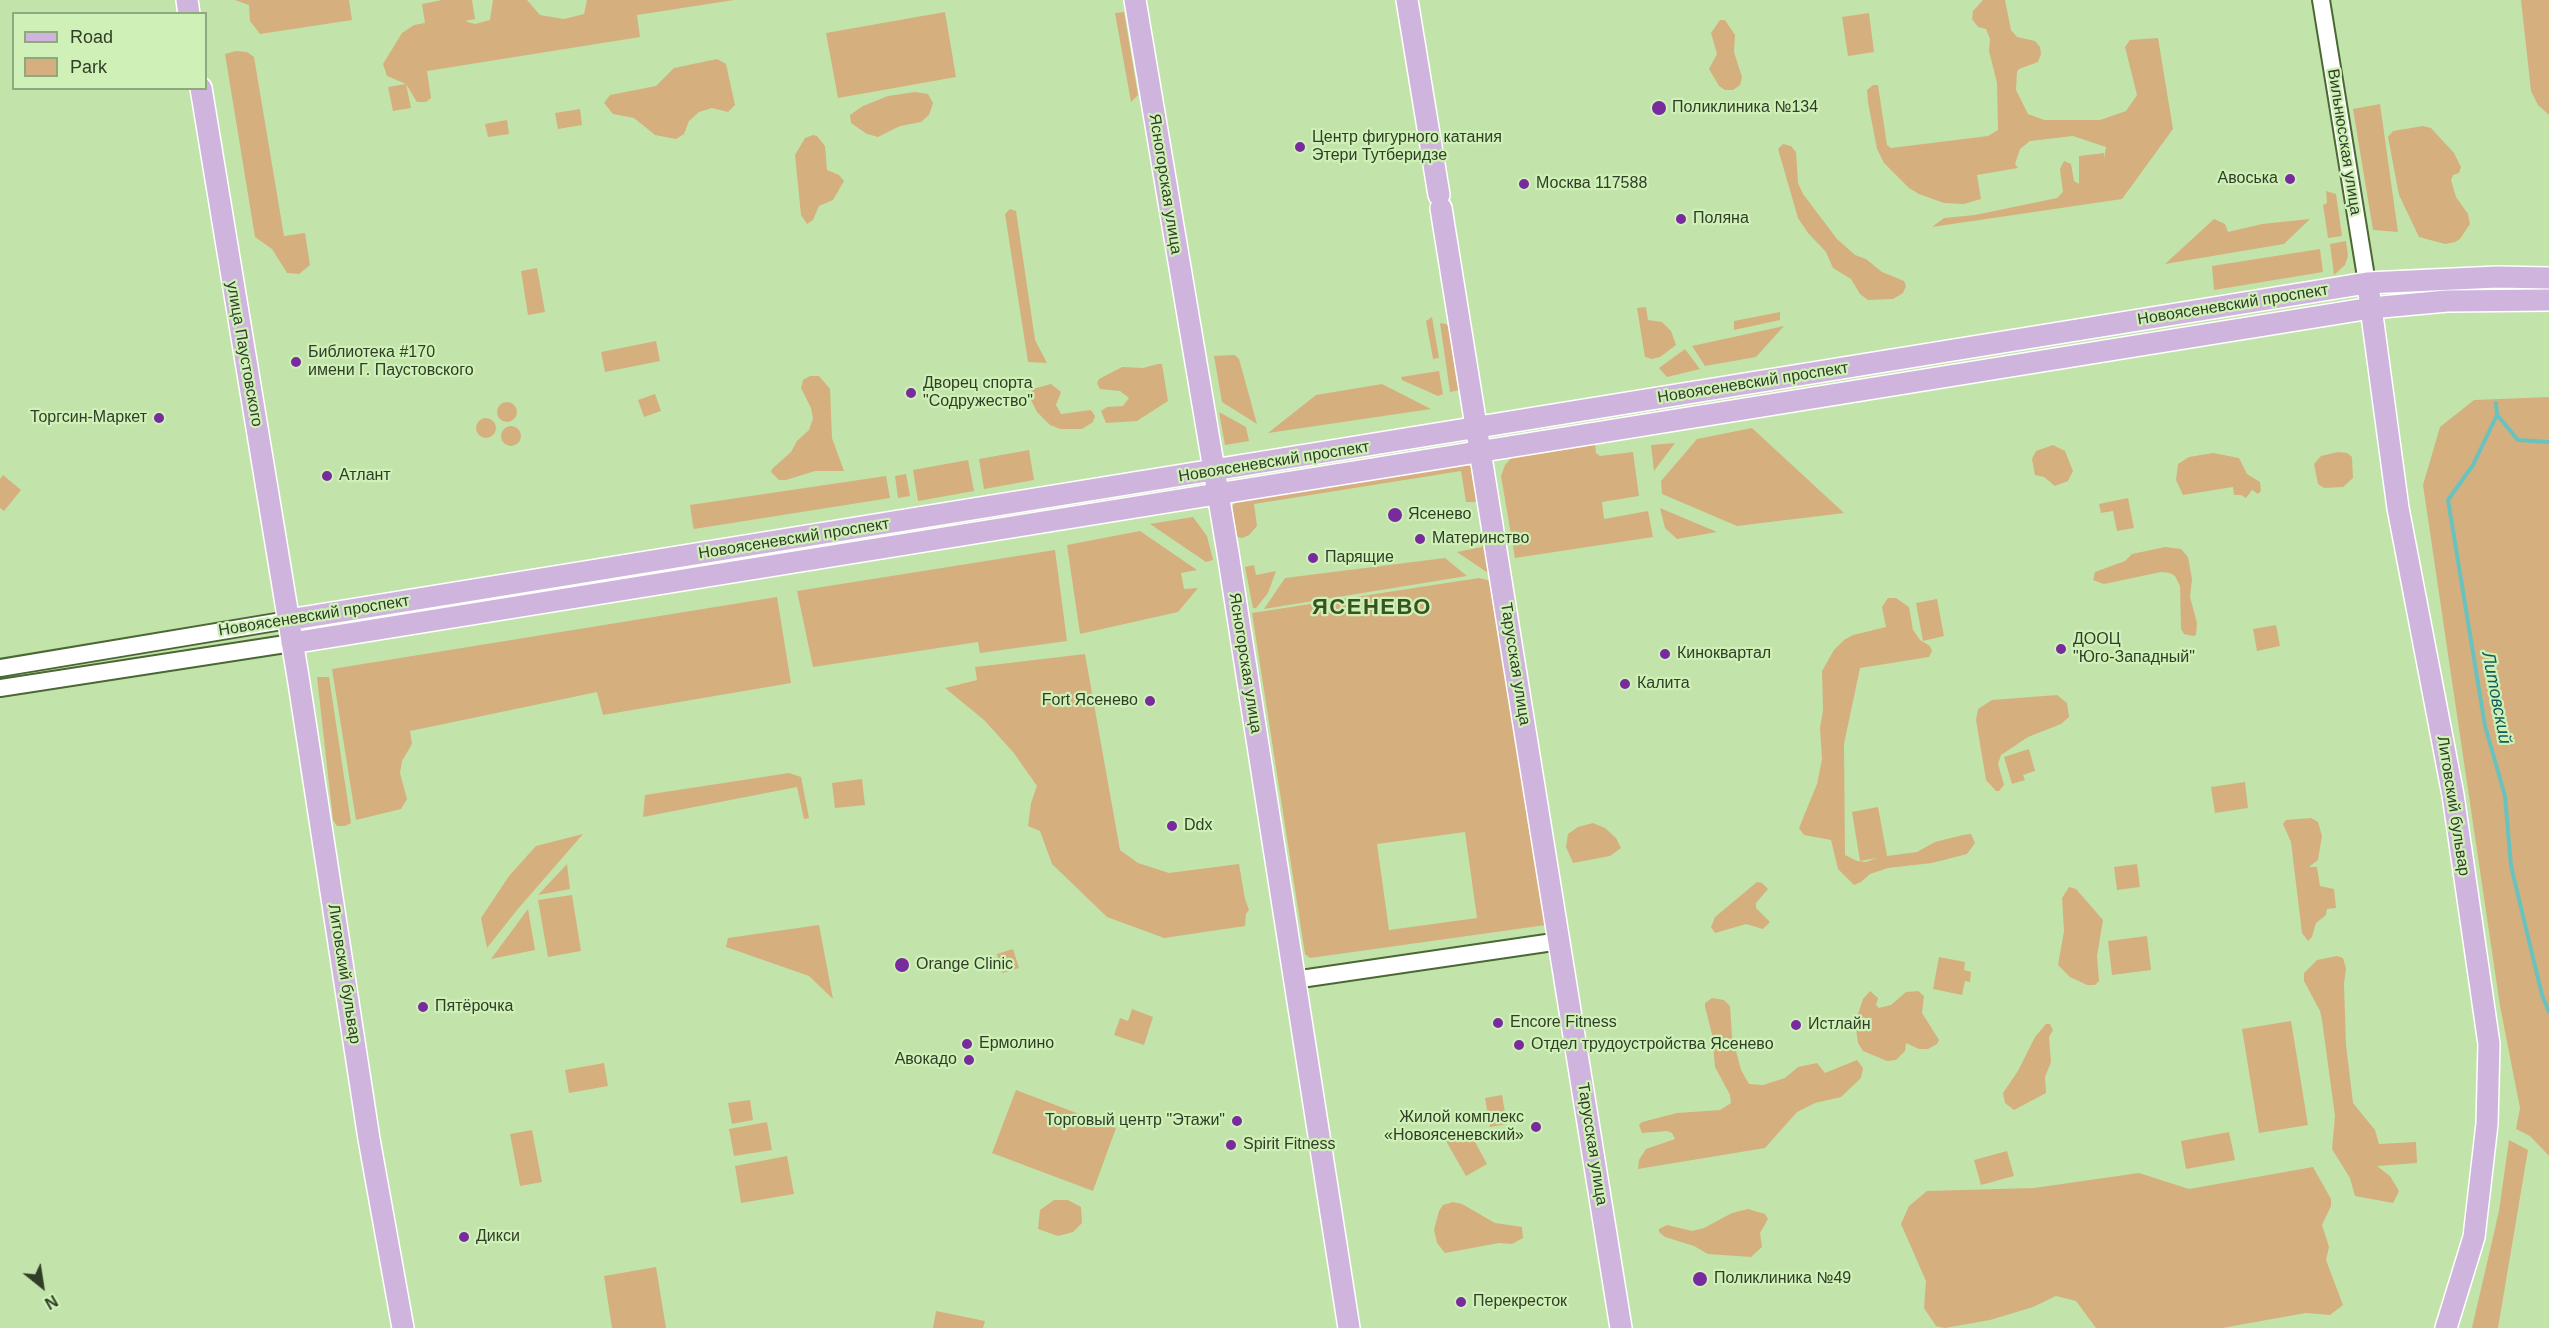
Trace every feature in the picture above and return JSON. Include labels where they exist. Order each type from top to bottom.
[{"type":"main road","name":"Ясногорская улица","points":[[1135,0],[1218,493],[1348,1328]]},
{"type":"main road","name":"Тарусская улица","points":[[1407,0],[1478,429],[1621,1328]]},
{"type":"main road","name":"улица Паустовского","points":[[201,90],[288,620]]},
{"type":"main road","name":"Новоясеневский проспект","points":[[288,620],[1478,429],[2367,283],[2497,277],[2549,278]]},
{"type":"main road","name":"Литовский бульвар","points":[[2367,283],[2398,508],[2453,795],[2489,1044],[2486,1134],[2474,1237],[2446,1328]]},
{"type":"main road","name":"Новоясеневский проспект","points":[[292,643],[573,600],[1481,450],[2371,308],[2457,301],[2549,300]]},
{"type":"main road","name":"Литовский бульвар","points":[[288,620],[366,1119],[403,1328]]},
{"type":"street","name":"Вильнюсская улица","points":[[2321,0],[2367,283]]},
{"type":"street","name":"Новоясеневский проспект","points":[[0,668],[288,620]]},
{"type":"street","name":"Новоясеневский проспект","points":[[0,688],[292,643]]},
{"type":"street","points":[[1294,980],[1560,940]]},
{"type":"green space","points":[[235,0],[349,0],[352,20],[260,34],[250,21],[249,5]]},
{"type":"green space","points":[[442,0],[472,0],[475,19],[465,21],[475,24],[490,20],[493,0],[527,0],[540,15],[564,19],[584,14],[587,0],[734,0],[637,15],[640,37],[427,71],[431,98],[426,102],[417,102],[406,84],[387,76],[383,64],[402,33],[414,25],[425,23],[422,4]]},
{"type":"green space","points":[[1983,0],[2005,0],[2011,30],[2017,37],[2035,41],[2040,47],[2041,54],[2038,62],[2019,69],[2017,72],[2016,90],[2028,114],[2044,120],[2100,120],[2126,111],[2137,95],[2125,47],[2130,40],[2158,38],[2173,129],[2122,199],[1932,227],[1944,218],[1975,215],[2057,198],[2063,192],[2060,169],[2064,161],[2071,164],[2074,181],[2079,184],[2079,156],[2104,153],[2104,159],[2106,147],[2073,136],[2030,141],[2020,149],[2015,164],[2018,168],[1977,175],[1981,199],[1964,204],[1944,203],[1919,194],[1909,188],[1884,163],[1877,149],[1868,102],[1867,90],[1873,85],[1878,85],[1887,145],[1891,148],[1988,136],[1998,130],[1997,83],[1989,51],[1990,39],[1986,29],[1978,27],[1972,19],[1973,11]]},
{"type":"green space","points":[[2521,0],[2549,0],[2549,115],[2538,105],[2531,91]]},
{"type":"green space","points":[[945,12],[956,77],[838,98],[826,33]]},
{"type":"green space","points":[[1124,12],[1138,95],[1131,102],[1115,13]]},
{"type":"green space","points":[[1869,13],[1874,52],[1848,56],[1842,17]]},
{"type":"green space","points":[[1720,20],[1725,20],[1735,35],[1734,52],[1742,77],[1740,85],[1733,90],[1725,90],[1719,86],[1709,69],[1717,54],[1711,33]]},
{"type":"green space","points":[[236,51],[247,52],[254,57],[284,236],[305,233],[310,265],[299,274],[287,273],[272,249],[255,237],[225,54]]},
{"type":"green space","points":[[717,59],[726,64],[735,105],[728,112],[712,108],[699,112],[689,121],[684,134],[676,139],[655,135],[634,118],[613,114],[604,103],[610,95],[656,86],[674,68]]},
{"type":"green space","points":[[406,84],[411,108],[393,111],[388,87]]},
{"type":"green space","points":[[915,92],[928,94],[933,103],[929,115],[921,122],[900,126],[878,137],[867,134],[851,123],[850,115],[863,106],[888,96]]},
{"type":"green space","points":[[2380,104],[2398,232],[2373,230],[2353,109]]},
{"type":"green space","points":[[580,109],[582,125],[558,129],[555,113]]},
{"type":"green space","points":[[507,120],[509,134],[488,137],[485,124]]},
{"type":"green space","points":[[2423,126],[2431,128],[2454,153],[2461,167],[2459,173],[2453,175],[2451,180],[2456,197],[2468,214],[2470,224],[2460,239],[2455,242],[2445,244],[2419,237],[2399,195],[2388,137],[2393,131]]},
{"type":"green space","points":[[817,136],[825,146],[827,170],[839,175],[844,181],[833,200],[819,206],[813,220],[807,224],[801,215],[795,155],[805,138]]},
{"type":"green space","points":[[1783,144],[1791,146],[1796,152],[1798,183],[1803,194],[1837,239],[1855,255],[1866,259],[1882,272],[1904,281],[1906,286],[1903,293],[1893,299],[1868,300],[1860,294],[1851,279],[1833,268],[1826,252],[1808,233],[1798,218],[1778,149]]},
{"type":"green space","points":[[2326,191],[2336,194],[2342,236],[2328,238],[2323,205],[2327,203]]},
{"type":"green space","points":[[1010,209],[1016,211],[1035,340],[1047,363],[1028,362],[1005,214]]},
{"type":"green space","points":[[2214,219],[2225,224],[2228,232],[2262,224],[2310,219],[2284,244],[2165,264]]},
{"type":"green space","points":[[2346,241],[2348,256],[2345,265],[2334,275],[2330,244]]},
{"type":"green space","points":[[2320,249],[2323,272],[2214,290],[2212,266]]},
{"type":"green space","points":[[537,268],[545,312],[528,315],[521,271]]},
{"type":"green space","points":[[1646,307],[1648,320],[1662,322],[1671,331],[1676,345],[1660,357],[1652,359],[1645,357],[1637,308]]},
{"type":"green space","points":[[1780,312],[1780,320],[1734,330],[1734,321]]},
{"type":"green space","points":[[1432,317],[1439,358],[1433,359],[1426,321]]},
{"type":"green space","points":[[1440,323],[1450,328],[1460,390],[1450,392]]},
{"type":"green space","points":[[1784,326],[1756,357],[1705,366],[1692,346]]},
{"type":"green space","points":[[656,341],[660,361],[605,372],[601,352]]},
{"type":"green space","points":[[1685,349],[1700,369],[1667,377],[1659,368]]},
{"type":"green space","points":[[1235,355],[1239,359],[1257,424],[1222,402],[1214,356]]},
{"type":"green space","points":[[1162,364],[1168,401],[1137,421],[1106,423],[1101,411],[1107,407],[1123,406],[1129,398],[1120,391],[1100,389],[1097,383],[1099,379],[1122,367],[1143,368]]},
{"type":"green space","points":[[1439,371],[1443,394],[1438,396],[1402,380],[1401,377]]},
{"type":"green space","points":[[810,376],[819,376],[830,389],[832,438],[844,471],[815,471],[779,480],[771,472],[772,469],[791,452],[797,441],[809,430],[813,418],[811,408],[801,388],[803,380]]},
{"type":"green space","points":[[1051,384],[1061,392],[1056,405],[1061,414],[1091,410],[1095,416],[1093,422],[1082,429],[1060,429],[1050,425],[1037,412],[1031,400],[1032,389]]},
{"type":"green space","points":[[1382,384],[1431,409],[1268,433],[1316,395]]},
{"type":"green space","points":[[655,394],[661,411],[644,417],[638,400]]},
{"type":"green space","points":[[2549,397],[2549,1156],[2530,1136],[2516,1129],[2520,1108],[2500,1006],[2423,485],[2440,427],[2474,400]]},
{"type":"green space","points":[[503,402],[511,402],[517,408],[517,416],[511,422],[503,422],[497,416],[497,408]]},
{"type":"green space","points":[[1219,412],[1246,427],[1249,441],[1225,445]]},
{"type":"green space","points":[[482,418],[490,418],[496,424],[496,432],[490,438],[482,438],[476,432],[476,424]]},
{"type":"green space","points":[[507,426],[515,426],[521,432],[521,440],[515,446],[507,446],[501,440],[501,432]]},
{"type":"green space","points":[[1752,428],[1844,513],[1737,526],[1662,494],[1661,481],[1697,439]]},
{"type":"green space","points":[[1595,443],[1596,453],[1600,456],[1633,452],[1639,496],[1602,502],[1604,519],[1648,511],[1653,537],[1515,558],[1501,476],[1505,465],[1512,457]]},
{"type":"green space","points":[[1675,443],[1654,471],[1651,445]]},
{"type":"green space","points":[[2053,445],[2065,451],[2073,471],[2068,481],[2055,486],[2044,477],[2035,475],[2032,459],[2036,451]]},
{"type":"green space","points":[[1029,450],[1034,480],[984,489],[979,459]]},
{"type":"green space","points":[[2338,452],[2347,453],[2352,457],[2353,478],[2343,487],[2324,488],[2318,484],[2314,464],[2321,456]]},
{"type":"green space","points":[[2213,453],[2239,458],[2247,474],[2260,482],[2261,491],[2258,494],[2252,490],[2246,498],[2234,495],[2233,487],[2183,495],[2176,480],[2178,464],[2189,457]]},
{"type":"green space","points":[[968,460],[974,491],[918,501],[913,470]]},
{"type":"green space","points":[[1466,463],[1477,471],[1481,495],[1475,502],[1466,502],[1461,471],[1254,504],[1257,526],[1249,535],[1242,538],[1237,537],[1232,507],[1237,500]]},
{"type":"green space","points":[[906,474],[910,496],[898,498],[895,476]]},
{"type":"green space","points":[[3,475],[21,490],[4,511],[0,508],[0,479]]},
{"type":"green space","points":[[886,476],[890,498],[694,529],[693,526],[690,505]]},
{"type":"green space","points":[[2128,498],[2134,528],[2117,531],[2113,511],[2101,513],[2099,504]]},
{"type":"green space","points":[[1660,508],[1717,532],[1677,539],[1665,528]]},
{"type":"green space","points":[[1193,517],[1207,536],[1213,560],[1206,562],[1150,524]]},
{"type":"green space","points":[[1140,531],[1197,570],[1181,573],[1184,589],[1198,588],[1178,612],[1080,634],[1067,545]]},
{"type":"green space","points":[[1488,538],[1491,575],[1457,552],[1482,547],[1481,539]]},
{"type":"green space","points":[[2165,547],[2181,549],[2188,557],[2192,579],[2190,597],[2197,623],[2196,635],[2193,636],[2184,634],[2181,629],[2180,586],[2175,576],[2170,573],[2161,572],[2104,584],[2093,580],[2095,572],[2125,561],[2132,554]]},
{"type":"green space","points":[[1055,550],[1067,641],[980,653],[978,642],[813,667],[797,591]]},
{"type":"green space","points":[[1445,558],[1467,576],[1264,609],[1285,578]]},
{"type":"green space","points":[[1254,565],[1256,575],[1276,571],[1268,593],[1256,608],[1253,608],[1245,567]]},
{"type":"green space","points":[[1479,578],[1491,581],[1546,925],[1310,958],[1305,954],[1252,613]],"holes":[[[1465,832],[1477,918],[1389,930],[1377,844]]]},
{"type":"green space","points":[[777,597],[791,683],[603,715],[597,692],[410,731],[412,744],[402,761],[400,773],[407,799],[401,809],[356,820],[332,669]]},
{"type":"green space","points":[[1888,598],[1896,598],[1909,607],[1913,630],[1920,640],[1930,646],[1932,651],[1929,657],[1860,668],[1844,744],[1845,855],[1857,861],[1866,862],[1877,858],[1860,861],[1852,812],[1878,807],[1887,856],[1917,852],[1935,842],[1963,835],[1971,834],[1975,843],[1967,854],[1932,863],[1888,868],[1870,874],[1854,885],[1838,869],[1831,840],[1804,835],[1799,828],[1817,784],[1822,759],[1820,728],[1823,710],[1822,671],[1834,650],[1844,640],[1853,635],[1886,627],[1882,607]]},
{"type":"green space","points":[[1937,599],[1944,636],[1923,641],[1916,603]]},
{"type":"green space","points":[[2276,625],[2280,646],[2257,651],[2253,629]]},
{"type":"green space","points":[[1085,654],[1120,850],[1138,863],[1169,873],[1239,864],[1249,910],[1246,914],[1245,926],[1164,938],[1107,917],[1052,864],[1040,831],[1028,826],[1031,803],[1037,786],[1013,752],[984,720],[945,688],[977,680],[975,667]]},
{"type":"green space","points":[[317,677],[329,677],[351,823],[345,826],[337,826],[333,820]]},
{"type":"green space","points":[[2057,695],[2067,703],[2069,717],[2061,724],[2028,737],[2001,755],[1998,764],[2004,785],[1996,791],[1986,780],[1976,720],[1978,709],[1992,700]]},
{"type":"green space","points":[[2029,749],[2035,771],[2023,775],[2025,780],[2012,784],[2004,757]]},
{"type":"green space","points":[[789,773],[801,777],[809,818],[804,819],[797,787],[643,817],[645,795]]},
{"type":"green space","points":[[862,779],[865,805],[835,808],[832,783]]},
{"type":"green space","points":[[2245,782],[2248,808],[2215,813],[2211,787]]},
{"type":"green space","points":[[2311,818],[2318,822],[2322,836],[2318,860],[2309,867],[2317,867],[2320,886],[2334,889],[2336,908],[2327,909],[2326,915],[2316,923],[2312,937],[2308,941],[2302,933],[2291,842],[2283,824],[2286,820]]},
{"type":"green space","points":[[1593,823],[1605,828],[1616,838],[1621,848],[1610,856],[1573,863],[1566,847],[1568,834],[1578,827]]},
{"type":"green space","points":[[583,834],[487,948],[481,918],[509,876],[536,846]]},
{"type":"green space","points":[[567,864],[570,889],[538,895]]},
{"type":"green space","points":[[2137,864],[2140,887],[2117,890],[2114,867]]},
{"type":"green space","points":[[1757,882],[1762,883],[1768,889],[1756,903],[1756,908],[1770,922],[1763,929],[1746,924],[1715,933],[1711,927],[1715,917]]},
{"type":"green space","points":[[2069,887],[2076,889],[2103,920],[2097,956],[2099,981],[2095,985],[2087,985],[2070,977],[2058,965],[2064,931],[2062,898]]},
{"type":"green space","points":[[572,895],[581,951],[548,957],[538,900]]},
{"type":"green space","points":[[528,909],[535,950],[491,959]]},
{"type":"green space","points":[[819,925],[833,999],[809,976],[726,947],[728,938]]},
{"type":"green space","points":[[2147,936],[2151,970],[2112,975],[2108,941]]},
{"type":"green space","points":[[1013,949],[1019,968],[1002,973],[997,954]]},
{"type":"green space","points":[[2337,956],[2343,958],[2346,969],[2344,984],[2346,1045],[2353,1103],[2375,1130],[2379,1144],[2416,1142],[2417,1163],[2377,1166],[2390,1176],[2399,1191],[2393,1203],[2355,1196],[2350,1178],[2332,1149],[2335,1116],[2322,1020],[2320,1011],[2304,981],[2304,973],[2317,960]]},
{"type":"green space","points":[[1939,957],[1965,962],[1964,970],[1971,972],[1970,982],[1965,981],[1962,995],[1933,989]]},
{"type":"green space","points":[[1870,991],[1878,998],[1876,1005],[1879,1008],[1891,1005],[1906,992],[1918,991],[1924,996],[1922,1013],[1939,1040],[1937,1044],[1928,1049],[1919,1049],[1906,1043],[1905,1051],[1896,1060],[1887,1061],[1863,1051],[1858,1043],[1855,1023],[1863,999]]},
{"type":"green space","points":[[1712,998],[1724,1000],[1730,1006],[1732,1036],[1741,1070],[1749,1084],[1763,1085],[1785,1078],[1798,1067],[1817,1063],[1825,1073],[1857,1060],[1863,1068],[1861,1078],[1841,1097],[1815,1103],[1797,1112],[1765,1148],[1638,1169],[1639,1160],[1646,1149],[1675,1139],[1672,1133],[1667,1131],[1642,1133],[1639,1125],[1642,1122],[1677,1113],[1720,1110],[1731,1103],[1730,1095],[1715,1067],[1712,1034],[1705,1007],[1705,1003]]},
{"type":"green space","points":[[1132,1009],[1153,1017],[1144,1045],[1114,1035],[1120,1018],[1128,1021]]},
{"type":"green space","points":[[2291,1021],[2308,1125],[2259,1133],[2242,1029]]},
{"type":"green space","points":[[2046,1024],[2050,1024],[2053,1030],[2049,1037],[2051,1062],[2045,1077],[2046,1093],[2014,1110],[2005,1103],[2003,1093],[2018,1071],[2035,1037]]},
{"type":"green space","points":[[604,1063],[608,1086],[569,1093],[565,1070]]},
{"type":"green space","points":[[1016,1090],[1116,1128],[1093,1191],[992,1153]]},
{"type":"green space","points":[[1502,1095],[1507,1124],[1490,1127],[1485,1098]]},
{"type":"green space","points":[[750,1100],[753,1120],[732,1124],[728,1103]]},
{"type":"green space","points":[[767,1122],[772,1150],[734,1156],[729,1129]]},
{"type":"green space","points":[[1468,1129],[1487,1164],[1466,1176],[1446,1141]]},
{"type":"green space","points":[[532,1130],[542,1182],[520,1186],[510,1134]]},
{"type":"green space","points":[[2229,1132],[2235,1160],[2186,1169],[2181,1141]]},
{"type":"green space","points":[[2509,1140],[2528,1150],[2498,1328],[2472,1328],[2499,1211]]},
{"type":"green space","points":[[2007,1151],[2014,1176],[1981,1185],[1974,1160]]},
{"type":"green space","points":[[787,1156],[794,1194],[741,1203],[735,1166]]},
{"type":"green space","points":[[2313,1167],[2331,1199],[2331,1206],[2322,1225],[2329,1247],[2326,1260],[2343,1305],[2330,1315],[2306,1313],[2222,1328],[2096,1328],[2076,1301],[2056,1296],[2033,1307],[1990,1320],[1945,1328],[1936,1326],[1924,1308],[1926,1281],[1901,1224],[1909,1206],[1927,1191],[2034,1188],[2139,1173],[2189,1189]]},
{"type":"green space","points":[[1054,1200],[1068,1200],[1081,1207],[1082,1223],[1073,1232],[1058,1236],[1038,1229],[1040,1210]]},
{"type":"green space","points":[[1453,1202],[1462,1204],[1495,1223],[1522,1227],[1523,1238],[1512,1244],[1499,1243],[1445,1253],[1437,1243],[1434,1230],[1443,1205]]},
{"type":"green space","points":[[1748,1209],[1765,1214],[1768,1219],[1760,1233],[1762,1247],[1751,1257],[1708,1254],[1694,1246],[1665,1237],[1659,1232],[1659,1229],[1667,1225],[1692,1231],[1704,1228],[1732,1213]]},
{"type":"green space","points":[[656,1267],[666,1328],[612,1328],[604,1276]]},
{"type":"green space","points":[[936,1311],[985,1321],[983,1328],[933,1328]]},
{"type":"waterway","points":[[2496,403],[2497,415]]},
{"type":"waterway","name":"Литовский","points":[[2497,415],[2473,465],[2448,500],[2485,726],[2505,796],[2511,866],[2542,995],[2549,1012]]},
{"type":"waterway","points":[[2498,416],[2518,440],[2549,442]]},
{"type":"place","name":"Поликлиника №134","points":[[1659,108]]},
{"type":"place","name":"Центр фигурного катания Этери Тутберидзе","points":[[1300,147]]},
{"type":"place","name":"Авоська","points":[[2290,179]]},
{"type":"place","name":"Москва 117588","points":[[1524,184]]},
{"type":"place","name":"Поляна","points":[[1681,219]]},
{"type":"place","name":"Библиотека #170 имени Г. Паустовского","points":[[296,362]]},
{"type":"place","name":"Дворец спорта \"Содружество\"","points":[[911,393]]},
{"type":"place","name":"Торгсин-Маркет","points":[[159,418]]},
{"type":"place","name":"Атлант","points":[[327,476]]},
{"type":"place","name":"Ясенево","points":[[1395,515]]},
{"type":"place","name":"Материнство","points":[[1420,539]]},
{"type":"place","name":"Парящие","points":[[1313,558]]},
{"type":"place","name":"ДООЦ \"Юго-Западный\"","points":[[2061,649]]},
{"type":"place","name":"Киноквартал","points":[[1665,654]]},
{"type":"place","name":"Калита","points":[[1625,684]]},
{"type":"place","name":"Fort Ясенево","points":[[1150,701]]},
{"type":"place","name":"Ddx","points":[[1172,826]]},
{"type":"place","name":"Orange Clinic","points":[[902,965]]},
{"type":"place","name":"Пятёрочка","points":[[423,1007]]},
{"type":"place","name":"Encore Fitness","points":[[1498,1023]]},
{"type":"place","name":"Истлайн","points":[[1796,1025]]},
{"type":"place","name":"Ермолино","points":[[967,1044]]},
{"type":"place","name":"Отдел трудоустройства Ясенево","points":[[1519,1045]]},
{"type":"place","name":"Авокадо","points":[[969,1060]]},
{"type":"place","name":"Торговый центр \"Этажи\"","points":[[1237,1121]]},
{"type":"place","name":"Жилой комплекс «Новоясеневский»","points":[[1536,1127]]},
{"type":"place","name":"Spirit Fitness","points":[[1231,1145]]},
{"type":"place","name":"Дикси","points":[[464,1237]]},
{"type":"place","name":"Поликлиника №49","points":[[1700,1279]]},
{"type":"place","name":"Перекресток","points":[[1461,1302]]},
{"type":"district","name":"ЯСЕНЕВО","points":[[1372,608]]}]
